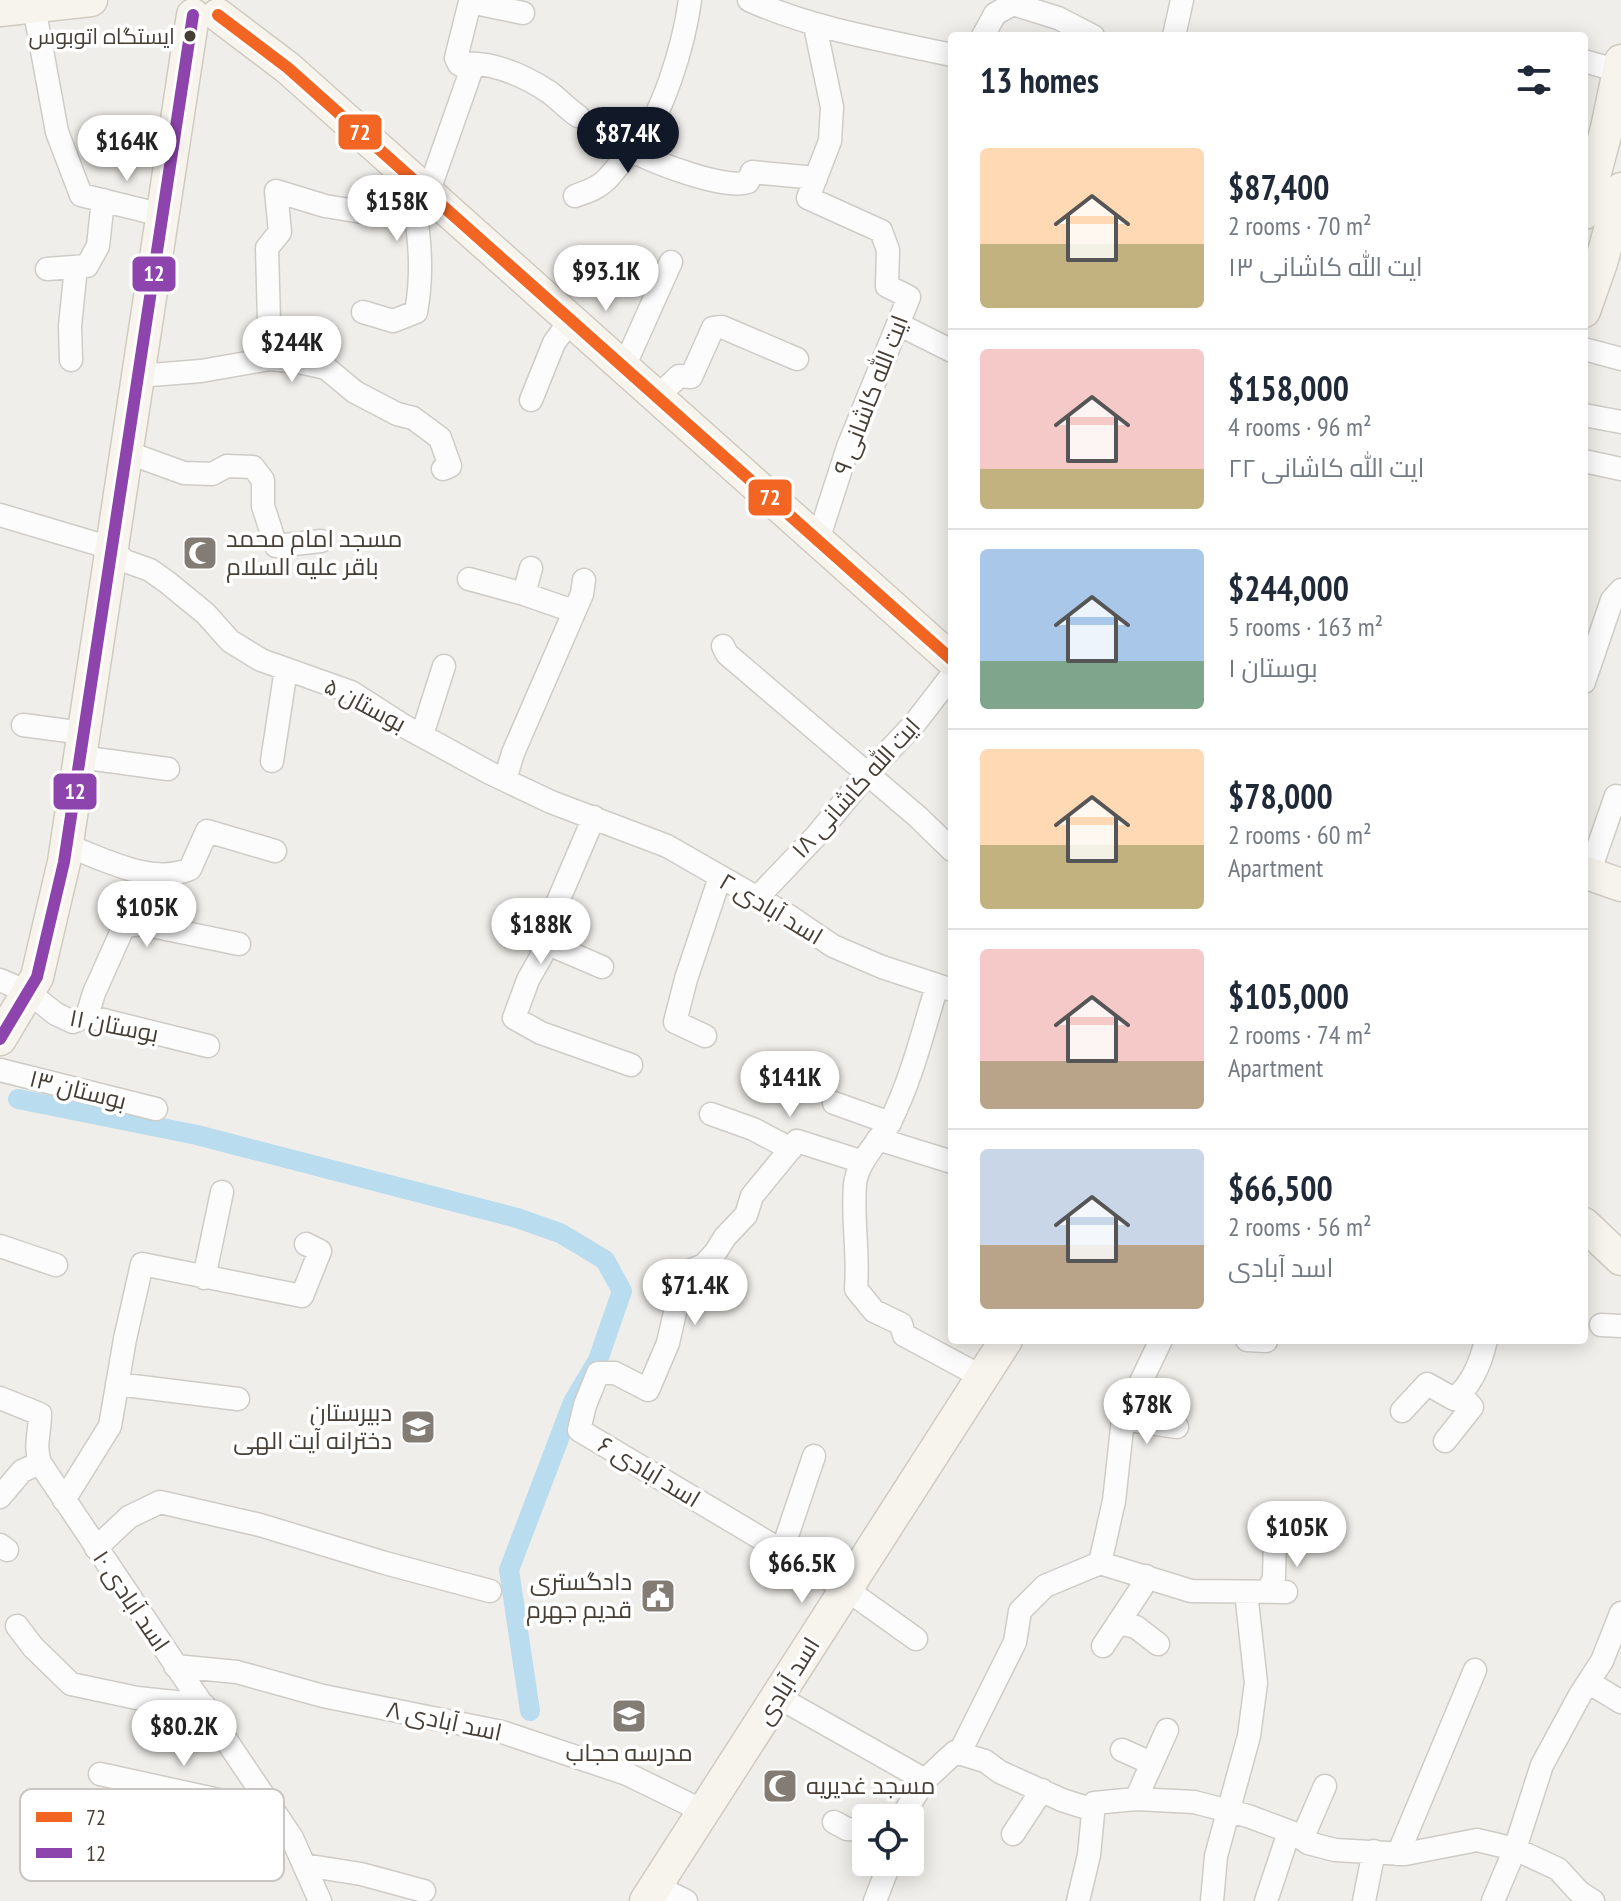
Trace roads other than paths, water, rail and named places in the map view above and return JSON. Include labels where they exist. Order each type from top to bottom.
[{"type":"main road","points":[[0,10],[91,0]]},
{"type":"main road","points":[[0,1039],[14,986],[37,977],[66,845],[162,215],[205,7],[288,68],[421,198],[571,319],[948,656]]},
{"type":"main road","points":[[1588,197],[1620,66]]},
{"type":"main road","points":[[1588,300],[1621,189]]},
{"type":"main road","points":[[1588,874],[1621,885]]},
{"type":"main road","points":[[1588,1228],[1621,1259]]},
{"type":"main road","name":"اسد آبادی","points":[[651,1893],[1003,1344]]},
{"type":"street","points":[[575,196],[595,189],[633,151],[663,98],[675,68],[690,0]]},
{"type":"street","points":[[749,0],[815,26],[948,54]]},
{"type":"street","points":[[1175,32],[1182,0]]},
{"type":"street","points":[[363,312],[393,321],[416,312],[421,285],[421,198],[471,71],[459,64],[456,58],[470,2],[523,13]]},
{"type":"street","points":[[985,32],[995,14],[1013,4],[1058,18],[1085,32]]},
{"type":"street","points":[[34,7],[57,132],[81,195],[162,215]]},
{"type":"street","points":[[633,151],[655,163],[724,183],[740,185],[748,182],[752,172],[816,178],[830,141],[832,107],[815,26]]},
{"type":"street","points":[[1588,62],[1620,66]]},
{"type":"street","points":[[459,64],[490,65],[507,72],[549,92],[578,116]]},
{"type":"street","name":"ایت الله کاشانی ۹","points":[[816,178],[808,198],[881,231],[888,250],[887,286],[909,297],[848,447],[818,540]]},
{"type":"street","points":[[270,359],[267,248],[280,232],[276,191],[325,206],[362,212],[421,198]]},
{"type":"street","points":[[47,269],[87,266],[98,246],[103,200]]},
{"type":"street","points":[[624,367],[671,262]]},
{"type":"street","points":[[71,360],[70,326],[76,267]]},
{"type":"street","points":[[531,400],[554,343],[571,319]]},
{"type":"street","points":[[898,324],[948,349]]},
{"type":"street","points":[[657,397],[679,376],[691,377],[713,328],[722,327],[797,359]]},
{"type":"street","points":[[1588,350],[1621,359]]},
{"type":"street","points":[[138,376],[201,371],[270,359],[326,368],[355,392],[397,414],[413,418],[440,438],[450,466],[443,469]]},
{"type":"street","points":[[1588,416],[1621,422]]},
{"type":"street","points":[[126,452],[184,473],[212,474],[227,466],[253,467],[263,480],[263,506],[276,546],[321,541]]},
{"type":"street","points":[[1588,462],[1621,469]]},
{"type":"street","name":"بوستان ۵","points":[[0,515],[111,548],[125,561],[150,570],[188,598],[230,641],[261,660],[351,692],[505,780],[594,817]]},
{"type":"street","points":[[524,594],[531,568]]},
{"type":"street","points":[[469,579],[573,611]]},
{"type":"street","points":[[505,780],[582,594],[584,580]]},
{"type":"street","points":[[1588,670],[1612,600],[1621,590]]},
{"type":"street","points":[[723,646],[727,654],[948,846]]},
{"type":"street","points":[[422,735],[444,666]]},
{"type":"street","points":[[272,761],[286,669]]},
{"type":"street","name":"ایت الله کاشانی ۱۸","points":[[757,898],[817,835],[867,774],[915,723],[948,680]]},
{"type":"street","points":[[23,725],[168,769]]},
{"type":"street","points":[[1588,868],[1616,796]]},
{"type":"street","points":[[594,817],[541,941],[542,955],[528,980],[514,1018],[541,1033],[631,1065]]},
{"type":"street","name":"اسد آبادی ۲","points":[[594,817],[667,846],[833,946],[944,988]]},
{"type":"street","points":[[66,845],[157,876],[177,875],[190,869],[207,831],[275,851]]},
{"type":"street","points":[[705,1036],[675,1022],[720,877]]},
{"type":"street","points":[[87,1016],[124,926],[142,924],[239,944]]},
{"type":"street","points":[[541,941],[602,967]]},
{"type":"street","name":"بوستان ۱۱","points":[[14,986],[73,1022],[87,1016],[208,1046]]},
{"type":"street","points":[[944,988],[910,1078],[855,1182],[856,1289],[874,1311],[901,1324],[904,1335],[982,1377]]},
{"type":"street","name":"بوستان ۱۳","points":[[0,1070],[156,1109]]},
{"type":"street","points":[[834,1103],[884,1131],[948,1160]]},
{"type":"street","points":[[711,1114],[753,1129],[791,1149],[797,1141],[863,1162]]},
{"type":"street","name":"اسد آبادی ۶","points":[[791,1149],[752,1196],[746,1215],[715,1253],[704,1265],[684,1273],[668,1343],[648,1390],[615,1373],[598,1373],[579,1430],[846,1589],[916,1639]]},
{"type":"street","points":[[204,1278],[222,1192]]},
{"type":"street","points":[[64,1500],[110,1426],[142,1264],[302,1296],[320,1251],[306,1244]]},
{"type":"street","points":[[0,1246],[56,1265]]},
{"type":"street","points":[[1100,1563],[1114,1501],[1123,1419],[1159,1344]]},
{"type":"street","points":[[1402,1411],[1427,1384],[1454,1399],[1477,1369],[1485,1344]]},
{"type":"street","points":[[117,1384],[238,1399]]},
{"type":"street","points":[[1445,1441],[1472,1407],[1460,1394]]},
{"type":"street","points":[[0,1398],[40,1414],[40,1431],[35,1448],[40,1463],[22,1471],[0,1497]]},
{"type":"street","points":[[1123,1419],[1177,1427]]},
{"type":"street","points":[[782,1551],[814,1456]]},
{"type":"street","name":"اسد آبادی ۱۰","points":[[40,1463],[260,1789]]},
{"type":"street","points":[[96,1548],[129,1517],[160,1502],[260,1525],[490,1591]]},
{"type":"street","points":[[1212,1901],[1216,1856],[1249,1736],[1267,1592],[1274,1578],[1275,1537]]},
{"type":"street","points":[[959,1754],[1015,1642],[1020,1611],[1045,1586],[1100,1563],[1191,1591],[1267,1592]]},
{"type":"street","points":[[1103,1646],[1146,1576]]},
{"type":"street","points":[[1493,1901],[1515,1849],[1542,1765],[1602,1661],[1621,1613]]},
{"type":"street","points":[[1118,1623],[1136,1627],[1158,1644]]},
{"type":"street","points":[[17,1626],[41,1656],[71,1684],[137,1698],[204,1705]]},
{"type":"street","name":"اسد آبادی ۸","points":[[175,1666],[237,1672],[323,1696],[502,1732],[627,1774],[703,1811]]},
{"type":"street","points":[[1398,1854],[1475,1670]]},
{"type":"street","points":[[1590,1683],[1621,1702]]},
{"type":"street","points":[[778,1697],[925,1780]]},
{"type":"street","points":[[1136,1799],[1167,1730]]},
{"type":"street","points":[[1122,1750],[1151,1763]]},
{"type":"street","points":[[910,1804],[925,1780],[955,1752],[985,1761],[1000,1772],[1062,1800],[1093,1810]]},
{"type":"street","points":[[100,1774],[169,1789]]},
{"type":"street","points":[[1266,1901],[1296,1836],[1325,1786]]},
{"type":"street","points":[[1013,1834],[1042,1790]]},
{"type":"street","points":[[1078,1901],[1089,1855],[1094,1803],[1136,1799],[1194,1802],[1248,1816],[1308,1843],[1335,1850],[1398,1854],[1477,1840],[1515,1849],[1558,1869],[1579,1892],[1593,1901]]},
{"type":"street","points":[[834,1822],[852,1829]]},
{"type":"street","name":"اسد آبادی ۱۰","points":[[284,1825],[320,1901]]},
{"type":"street","points":[[1364,1901],[1374,1851]]},
{"type":"street","points":[[304,1865],[361,1874],[424,1891]]},
{"type":"street","points":[[875,1901],[885,1876]]},
{"type":"street","points":[[651,1893],[686,1901]]},
{"type":"waterway","points":[[18,1099],[197,1135],[517,1218],[560,1233],[605,1260],[622,1291],[598,1360],[573,1402],[509,1570],[530,1711]]},
{"type":"place","name":"ایستگاه اتوبوس","points":[[190,36]]},
{"type":"place","name":"مسجد امام محمد باقر علیه السلام","points":[[200,553]]},
{"type":"place","name":"دبیرستان دخترانه آیت الهی","points":[[418,1427]]},
{"type":"place","name":"دادگستری قدیم جهرم","points":[[658,1596]]},
{"type":"place","name":"مدرسه حجاب","points":[[629,1716]]},
{"type":"place","name":"مسجد غدیریه","points":[[780,1786]]}]
